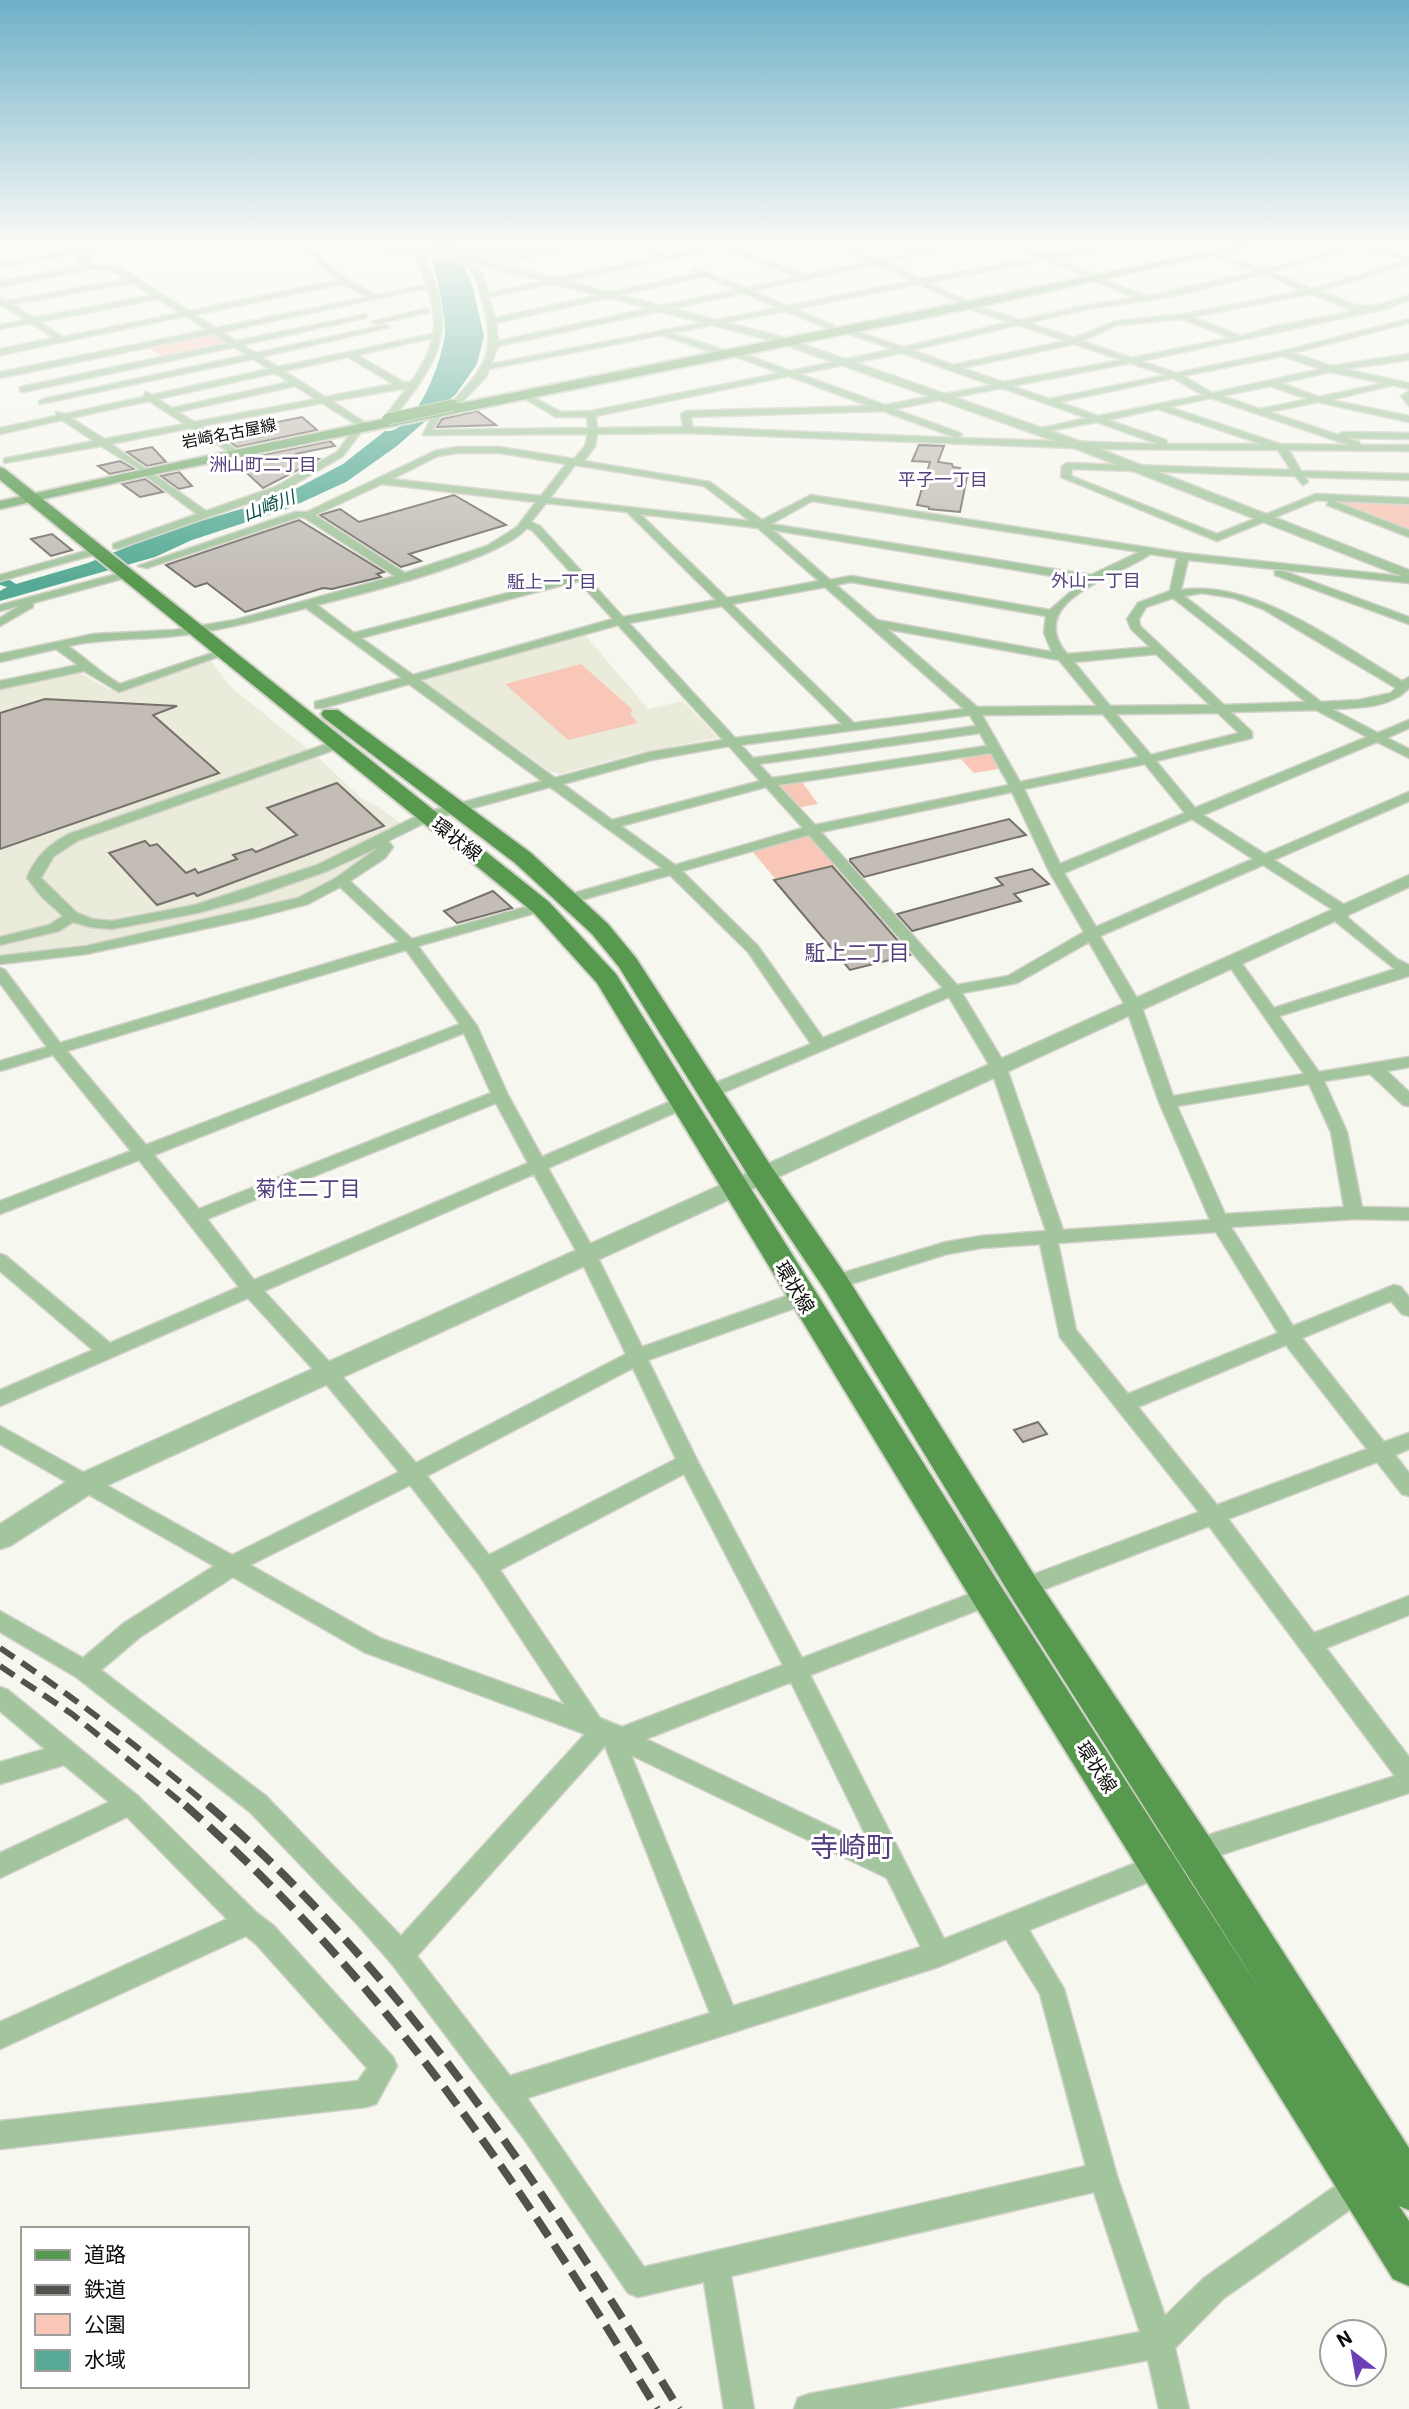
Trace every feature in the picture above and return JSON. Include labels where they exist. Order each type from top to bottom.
[{"type":"main road","name":"岩崎名古屋線","points":[[143,470],[361,427],[453,405],[709,355]]},
{"type":"main road","name":"岩崎名古屋線","points":[[0,499],[39,493],[231,450],[437,414],[711,355]]},
{"type":"main road","name":"環状線","points":[[2,462],[207,627],[318,705],[523,858],[600,929],[628,963],[709,1092],[802,1297],[1409,2263]]},
{"type":"main road","points":[[0,505],[39,493]]},
{"type":"main road","name":"環状線","points":[[207,627],[225,652],[541,907],[607,979],[682,1103],[835,1282],[1024,1588],[1196,1851],[1409,2188]]},
{"type":"street","points":[[86,355],[231,450]]},
{"type":"street","points":[[2,374],[97,355]]},
{"type":"street","points":[[23,389],[177,355]]},
{"type":"street","points":[[43,402],[254,355]]},
{"type":"street","points":[[0,623],[43,595],[206,516],[279,489],[340,454],[361,427],[327,399],[257,355]]},
{"type":"street","points":[[0,431],[337,355]]},
{"type":"street","points":[[352,355],[401,385]]},
{"type":"street","points":[[388,419],[415,385],[429,355]]},
{"type":"street","points":[[453,405],[483,375],[491,355]]},
{"type":"street","points":[[487,367],[548,355]]},
{"type":"street","points":[[737,355],[969,439]]},
{"type":"street","points":[[824,355],[1078,445],[1406,572]]},
{"type":"street","points":[[524,396],[559,415],[591,414],[876,355]]},
{"type":"street","points":[[912,355],[1179,447]]},
{"type":"street","points":[[950,368],[1009,355]]},
{"type":"street","points":[[1111,355],[1172,374],[1210,395],[1366,448]]},
{"type":"street","points":[[663,400],[685,414],[885,408],[1149,355]]},
{"type":"street","points":[[1047,401],[1270,355]]},
{"type":"street","points":[[1290,355],[1330,369],[1409,386]]},
{"type":"street","points":[[1040,431],[1330,369],[1409,357]]},
{"type":"street","points":[[2,374],[206,516]]},
{"type":"street","points":[[170,411],[299,382]]},
{"type":"street","points":[[1271,383],[1320,400],[1409,419]]},
{"type":"street","points":[[1260,411],[1396,384]]},
{"type":"street","points":[[2,462],[401,385],[415,385]]},
{"type":"street","points":[[1409,394],[1405,396],[1409,403]]},
{"type":"street","points":[[1158,406],[1284,449],[1298,475],[1319,498],[1409,534]]},
{"type":"street","points":[[437,414],[426,433],[688,430],[1078,445],[1284,449],[1409,448]]},
{"type":"street","points":[[0,658],[94,638],[174,633],[309,605],[491,548],[527,524],[542,500],[574,462],[590,450],[595,440],[591,414]]},
{"type":"street","points":[[685,414],[688,430]]},
{"type":"street","points":[[1332,435],[1409,436]]},
{"type":"street","points":[[308,515],[425,458],[457,450],[500,450],[707,484],[761,525],[974,710],[1017,788],[1056,871],[1133,1005],[1167,1102],[1221,1223],[1290,1337],[1409,1488]]},
{"type":"street","points":[[1409,477],[1066,466],[1066,477],[1217,538],[1319,498],[1409,501]]},
{"type":"street","points":[[381,481],[761,525],[1094,579]]},
{"type":"street","points":[[761,525],[811,498],[1183,556],[1406,572]]},
{"type":"street","points":[[630,510],[852,727]]},
{"type":"street","points":[[0,579],[119,558],[299,514],[308,515],[404,577]]},
{"type":"street","points":[[527,524],[536,527],[812,830],[953,990],[998,1066],[1053,1237],[1067,1332],[1213,1515],[1409,1776]]},
{"type":"street","points":[[1212,557],[1217,538]]},
{"type":"street","points":[[1147,550],[1144,554],[1115,564],[1053,614],[1050,635],[1064,658],[1193,814],[1343,910]]},
{"type":"street","points":[[1175,594],[1183,556]]},
{"type":"street","points":[[1253,563],[1409,621]]},
{"type":"street","points":[[355,636],[581,578]]},
{"type":"street","points":[[318,705],[620,621],[851,579],[1053,614]]},
{"type":"street","points":[[338,744],[96,828],[58,845],[46,855],[34,878],[47,894],[72,916],[90,923],[112,925],[197,909],[296,878],[380,842],[428,816],[650,756],[731,742],[974,710],[1106,710],[1219,709],[1320,707],[1381,700],[1395,696],[1406,684],[1251,600],[1202,590],[1175,594],[1150,601],[1137,610],[1133,619],[1135,627],[1157,650],[1219,709],[1248,735],[1017,788],[812,830],[569,899]]},
{"type":"street","points":[[1175,594],[1320,707],[1409,754]]},
{"type":"street","points":[[0,608],[43,595]]},
{"type":"street","points":[[309,605],[673,870],[753,949],[821,1046]]},
{"type":"street","points":[[873,623],[1064,658],[1157,650]]},
{"type":"street","points":[[58,645],[107,683],[119,688],[225,652]]},
{"type":"street","points":[[0,685],[85,667]]},
{"type":"street","points":[[1056,871],[1409,724]]},
{"type":"street","points":[[749,762],[985,729]]},
{"type":"street","points":[[611,824],[768,783],[996,748]]},
{"type":"street","points":[[709,1092],[953,990],[1012,980],[1092,934],[1409,796]]},
{"type":"street","points":[[0,960],[86,950],[303,901],[341,881],[380,855],[386,847],[380,842]]},
{"type":"street","points":[[0,1538],[86,1483],[1409,880]]},
{"type":"street","points":[[341,881],[409,944],[469,1026],[500,1095],[587,1254],[688,1462],[796,1669],[938,1955]]},
{"type":"street","points":[[0,1066],[541,907]]},
{"type":"street","points":[[1343,910],[1342,919],[1392,962],[1408,970]]},
{"type":"street","points":[[0,941],[54,928],[72,916]]},
{"type":"street","points":[[1232,960],[1314,1077],[1339,1132],[1354,1213]]},
{"type":"street","points":[[1271,1014],[1408,970]]},
{"type":"street","points":[[0,973],[58,1051],[196,1217],[251,1289],[328,1373],[413,1474],[486,1567],[607,1732],[727,2022]]},
{"type":"street","points":[[0,1208],[469,1026]]},
{"type":"street","points":[[1167,1102],[1409,1062]]},
{"type":"street","points":[[1374,1068],[1409,1101]]},
{"type":"street","points":[[196,1217],[500,1095]]},
{"type":"street","points":[[0,1398],[682,1103]]},
{"type":"street","points":[[835,1282],[946,1248],[1354,1213],[1409,1214]]},
{"type":"street","points":[[0,1261],[107,1352]]},
{"type":"street","points":[[1124,1404],[1394,1292],[1409,1309]]},
{"type":"street","points":[[84,1670],[132,1630],[249,1555],[413,1474],[638,1356],[802,1297]]},
{"type":"street","points":[[0,1434],[372,1645],[607,1732],[894,1869]]},
{"type":"street","points":[[1024,1588],[1409,1441]]},
{"type":"street","points":[[486,1567],[688,1462]]},
{"type":"street","points":[[401,1955],[607,1732],[796,1669],[988,1596]]},
{"type":"street","points":[[1309,1645],[1409,1605]]},
{"type":"street","points":[[0,1621],[84,1670],[258,1804],[365,1913],[401,1955],[534,2129],[638,2283],[1103,2176]]},
{"type":"street","points":[[0,1697],[130,1804],[247,1922],[265,1935],[384,2066],[366,2094],[0,2135]]},
{"type":"street","points":[[0,1773],[67,1753]]},
{"type":"street","points":[[505,2091],[938,1955],[1196,1851],[1409,1782]]},
{"type":"street","points":[[0,1866],[130,1804]]},
{"type":"street","points":[[0,2036],[247,1922]]},
{"type":"street","points":[[1012,1925],[1051,1989],[1103,2176],[1159,2343],[1174,2409]]},
{"type":"street","points":[[808,2409],[1159,2343],[1214,2288],[1361,2185]]},
{"type":"street","points":[[715,2264],[739,2409]]},
{"type":"shaded area","points":[[585,635],[648,709],[683,701],[718,738],[637,753],[560,774],[551,772],[424,683],[427,678]]},
{"type":"shaded area","points":[[210,660],[232,688],[320,759],[361,798],[401,824],[377,852],[291,900],[100,942],[0,957],[0,687],[77,671],[110,690],[119,690]]},
{"type":"green space","points":[[1324,500],[1409,501],[1409,533]]},
{"type":"green space","points":[[581,664],[633,710],[630,714],[638,723],[568,740],[505,684]]},
{"type":"green space","points":[[989,749],[998,769],[974,773],[957,755]]},
{"type":"green space","points":[[802,782],[818,804],[796,808],[776,787]]},
{"type":"green space","points":[[809,834],[836,866],[778,882],[752,851]]},
{"type":"water","name":"山崎川","points":[[479,355],[477,364],[456,394],[397,446],[346,482],[287,509],[192,540],[155,557],[0,601],[0,591],[7,587],[0,585],[0,581],[8,579],[16,584],[88,563],[164,532],[278,498],[343,464],[385,431],[396,429],[407,420],[427,391],[440,357]]},
{"type":"building","points":[[477,411],[496,425],[437,427],[442,419]]},
{"type":"building","points":[[302,417],[317,430],[237,447],[219,434]]},
{"type":"building","points":[[330,441],[335,446],[295,454],[319,459],[263,488],[234,461]]},
{"type":"building","points":[[919,445],[944,446],[938,462],[952,464],[953,467],[960,468],[958,471],[968,472],[960,512],[917,505],[930,462],[912,461]]},
{"type":"building","points":[[152,447],[166,462],[147,466],[127,452]]},
{"type":"building","points":[[120,461],[134,469],[110,474],[98,466]]},
{"type":"building","points":[[179,472],[192,486],[179,489],[161,476]]},
{"type":"building","points":[[145,479],[163,492],[140,497],[122,484]]},
{"type":"building","points":[[454,495],[506,525],[409,554],[421,561],[401,567],[320,515],[340,509],[359,522]]},
{"type":"building","points":[[299,520],[384,572],[377,574],[381,577],[332,589],[323,588],[245,612],[207,583],[195,587],[166,565]]},
{"type":"building","points":[[52,534],[72,550],[51,556],[31,539]]},
{"type":"building","points":[[45,699],[177,706],[153,715],[219,773],[0,849],[0,713]]},
{"type":"building","points":[[337,783],[384,826],[197,896],[194,893],[157,905],[109,853],[145,841],[150,846],[157,844],[186,873],[195,869],[198,873],[237,859],[233,855],[252,849],[256,852],[297,835],[267,808]]},
{"type":"building","points":[[1009,819],[1026,835],[864,877],[850,861],[850,859]]},
{"type":"building","points":[[832,866],[910,955],[850,970],[774,880]]},
{"type":"building","points":[[1032,869],[1049,884],[1014,894],[1021,901],[912,931],[897,914],[1003,885],[996,878]]},
{"type":"building","points":[[493,891],[512,908],[457,923],[444,911]]},
{"type":"building","points":[[1038,1422],[1047,1434],[1023,1442],[1014,1430]]},
{"type":"railway","points":[[0,1648],[108,1724],[210,1807]]},
{"type":"railway","points":[[0,1666],[72,1714],[187,1807]]},
{"type":"railway","points":[[185,1805],[257,1872],[324,1942],[386,2014],[445,2089],[554,2245],[657,2409]]},
{"type":"railway","points":[[208,1805],[279,1870],[345,1940],[408,2013],[523,2167],[679,2409]]},
{"type":"district","name":"洲山町二丁目","points":[[263,465]]},
{"type":"district","name":"平子一丁目","points":[[943,480]]},
{"type":"district","name":"外山一丁目","points":[[1096,581]]},
{"type":"district","name":"駈上一丁目","points":[[552,582]]},
{"type":"district","name":"駈上二丁目","points":[[857,953]]},
{"type":"district","name":"菊住二丁目","points":[[308,1189]]},
{"type":"district","name":"寺崎町","points":[[852,1847]]}]
